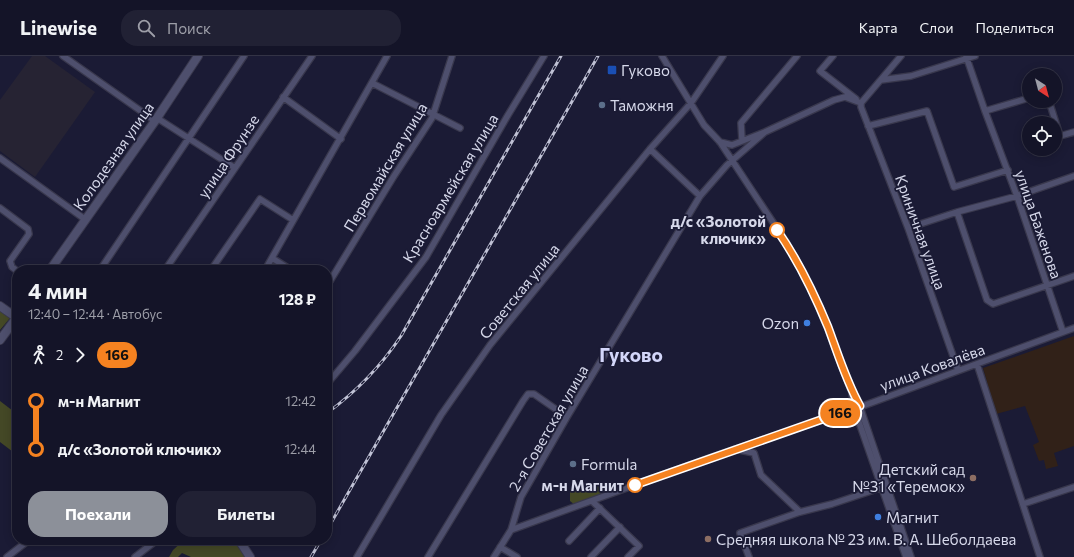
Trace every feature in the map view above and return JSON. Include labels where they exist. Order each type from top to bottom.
[{"type":"main road","name":"Колодезная улица","points":[[54,265],[156,120],[198,56]]},
{"type":"main road","points":[[0,306],[12,314]]},
{"type":"main road","points":[[0,340],[12,324]]},
{"type":"main road","points":[[242,545],[250,557]]},
{"type":"street","points":[[63,56],[156,120],[188,138],[235,168]]},
{"type":"street","points":[[103,265],[244,56]]},
{"type":"street","name":"улица Фрунзе","points":[[168,265],[312,56]]},
{"type":"street","points":[[268,265],[387,56]]},
{"type":"street","name":"Первомайская улица","points":[[332,278],[433,114],[452,56]]},
{"type":"street","name":"Красноармейская улица","points":[[332,378],[355,351],[426,257],[544,56]]},
{"type":"street","points":[[662,56],[704,125],[720,142],[786,242],[799,265],[828,329],[851,390],[906,557]]},
{"type":"street","name":"Советская улица","points":[[357,557],[441,415],[490,345],[650,149],[691,103],[723,56]]},
{"type":"street","points":[[742,140],[741,123],[797,56]]},
{"type":"street","points":[[833,56],[820,71],[861,103]]},
{"type":"street","points":[[861,103],[901,56]]},
{"type":"street","points":[[881,80],[911,76],[967,57],[975,56]]},
{"type":"street","name":"улица Баженова","points":[[967,57],[985,111],[1008,170],[1063,332]]},
{"type":"street","points":[[372,83],[460,128]]},
{"type":"street","points":[[720,142],[732,144],[765,132],[834,100],[845,97],[861,103]]},
{"type":"street","points":[[283,98],[341,138]]},
{"type":"street","points":[[985,111],[1022,100]]},
{"type":"street","name":"Криничная улица","points":[[861,103],[868,126],[908,228],[958,370]]},
{"type":"street","points":[[1051,108],[1060,136],[1074,132]]},
{"type":"street","points":[[868,126],[927,111],[954,187],[1008,170]]},
{"type":"street","name":"2-я Советская улица","points":[[511,530],[521,497],[567,417],[700,196],[732,161],[765,132]]},
{"type":"street","points":[[650,149],[700,196]]},
{"type":"street","points":[[0,158],[86,220]]},
{"type":"street","points":[[908,228],[957,212],[1017,196],[1074,176]]},
{"type":"street","points":[[214,265],[260,200],[293,220]]},
{"type":"street","points":[[0,208],[28,229],[29,234],[10,261],[12,267]]},
{"type":"street","points":[[957,212],[987,300],[993,304],[1074,276]]},
{"type":"street","points":[[272,258],[283,265]]},
{"type":"street","name":"улица Ковалёва","points":[[511,530],[735,449],[857,408],[1074,328]]},
{"type":"street","points":[[977,364],[1040,557]]},
{"type":"street","points":[[428,557],[528,394],[534,394],[567,417]]},
{"type":"street","points":[[857,408],[911,557]]},
{"type":"street","points":[[735,449],[754,453],[761,475],[800,512]]},
{"type":"street","points":[[749,557],[740,533],[800,512],[832,504],[883,487]]},
{"type":"street","points":[[1023,504],[1074,487]]},
{"type":"street","points":[[592,501],[639,546],[628,557]]},
{"type":"street","points":[[569,541],[600,508]]},
{"type":"street","points":[[591,557],[620,527]]},
{"type":"street","points":[[494,557],[511,530]]},
{"type":"street","points":[[6,557],[22,545]]},
{"type":"street","points":[[135,557],[151,545]]},
{"type":"street","points":[[500,547],[517,557]]},
{"type":"shaded area","points":[[32,56],[45,56],[95,92],[35,177],[0,151],[0,100]]},
{"type":"shaded area","points":[[1074,336],[1074,446],[1054,453],[1058,466],[1046,469],[1044,460],[1039,461],[1033,445],[1039,442],[1025,406],[996,414],[983,368]]},
{"type":"green space","points":[[0,310],[10,318],[0,330]]},
{"type":"green space","points":[[0,401],[12,410],[12,451],[0,442]]},
{"type":"green space","points":[[592,482],[602,489],[599,496],[575,505],[570,501],[571,489]]},
{"type":"green space","points":[[178,545],[239,545],[247,557],[191,557],[182,553],[178,557],[169,557],[173,550]]},
{"type":"railway","points":[[332,409],[367,378],[385,358],[401,336],[561,56]]},
{"type":"railway","points":[[332,521],[598,56]]},
{"type":"railway","points":[[311,557],[318,545]]},
{"type":"bus line","name":"166","points":[[635,485],[860,406],[851,390],[814,296],[799,265],[786,242],[777,230]]},
{"type":"place","name":"Гуково","points":[[612,70]]},
{"type":"place","name":"Таможня","points":[[602,105]]},
{"type":"place","name":"д/с «Золотой ключик»","points":[[777,230]]},
{"type":"place","name":"Ozon","points":[[807,323]]},
{"type":"place","name":"Formula","points":[[573,464]]},
{"type":"place","name":"Детский сад №31 «Теремок»","points":[[973,478]]},
{"type":"place","name":"м-н Магнит","points":[[635,485]]},
{"type":"place","name":"Магнит","points":[[878,517]]},
{"type":"place","name":"Средняя школа № 23 им. В. А. Шеболдаева","points":[[708,539]]},
{"type":"district","name":"Гуково","points":[[631,354]]}]
